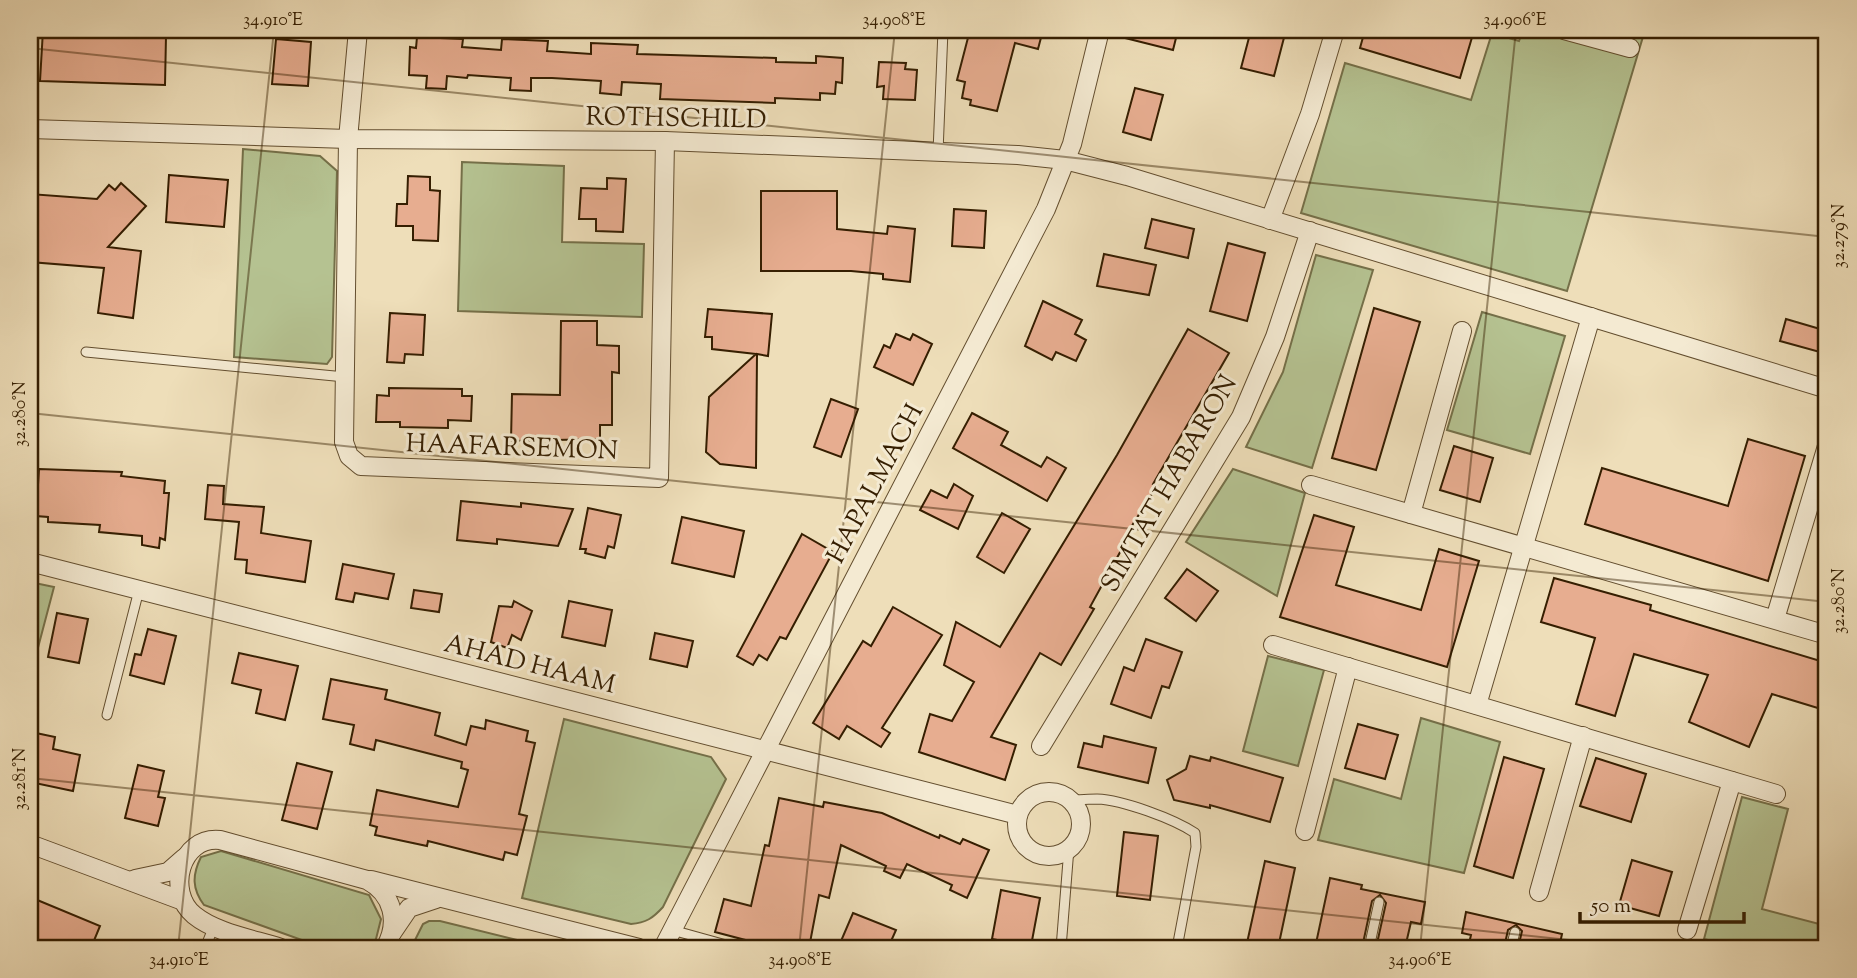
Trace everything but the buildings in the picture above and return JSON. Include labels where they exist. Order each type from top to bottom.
[{"type":"street","name":"HAAFARSEMON","points":[[358,30],[348,139],[344,442],[349,456],[361,466],[659,478],[665,141]]},
{"type":"street","name":"HAPALMACH","points":[[663,948],[1046,209],[1066,161],[1100,30]]},
{"type":"street","points":[[1270,220],[1308,121],[1335,30]]},
{"type":"street","points":[[1564,30],[1630,48]]},
{"type":"street","name":"ROTHSCHILD","points":[[30,129],[348,139],[665,141],[1031,155],[1066,161],[1310,231],[1827,389]]},
{"type":"street","name":"SIMTAT HABARON","points":[[1041,746],[1241,417],[1275,337],[1310,231]]},
{"type":"street","points":[[1477,705],[1591,317]]},
{"type":"street","points":[[1411,514],[1462,331]]},
{"type":"street","points":[[1775,620],[1827,446]]},
{"type":"street","points":[[1311,485],[1827,635]]},
{"type":"street","name":"AHAD HAAM","points":[[30,562],[1018,815]]},
{"type":"street","points":[[1273,645],[1776,794]]},
{"type":"street","points":[[1305,831],[1348,667]]},
{"type":"street","points":[[1539,892],[1583,736]]},
{"type":"street","points":[[1687,930],[1732,781]]},
{"type":"street","points":[[1057,793],[1070,800],[1078,812],[1080,827],[1069,848],[1050,855],[1031,850],[1019,835],[1018,815],[1025,802],[1037,794],[1057,793]]},
{"type":"street","points":[[130,879],[168,872],[197,844],[220,840],[639,948]]},
{"type":"street","points":[[30,844],[130,879],[183,901]]},
{"type":"street","points":[[186,856],[179,881],[183,901],[195,916],[214,926],[281,948]]},
{"type":"street","points":[[359,877],[379,887],[387,898],[392,911],[388,941]]},
{"type":"street","points":[[388,941],[409,908],[420,902],[443,899]]},
{"type":"lane","points":[[938,152],[943,30]]},
{"type":"lane","points":[[86,352],[345,377]]},
{"type":"lane","points":[[107,715],[139,590]]},
{"type":"lane","points":[[1070,800],[1097,799],[1142,810],[1181,824],[1195,833],[1196,847],[1177,948]]},
{"type":"lane","points":[[1061,948],[1069,848]]},
{"type":"lane","points":[[1369,948],[1379,902]]},
{"type":"lane","points":[[205,948],[214,926]]},
{"type":"lane","points":[[672,930],[737,948]]},
{"type":"lane","points":[[1511,948],[1515,932]]},
{"type":"green space","points":[[1523,30],[1645,30],[1567,291],[1301,213],[1345,63],[1471,100],[1492,33],[1519,41]]},
{"type":"green space","points":[[243,149],[320,156],[337,171],[332,357],[327,364],[234,357]]},
{"type":"green space","points":[[462,162],[564,166],[562,242],[644,244],[642,317],[458,311]]},
{"type":"green space","points":[[1316,255],[1373,270],[1312,468],[1246,447],[1283,372]]},
{"type":"green space","points":[[1482,312],[1565,336],[1530,454],[1447,430]]},
{"type":"green space","points":[[1233,469],[1305,493],[1277,596],[1186,542]]},
{"type":"green space","points":[[30,582],[54,587],[30,678]]},
{"type":"green space","points":[[1268,656],[1324,670],[1298,766],[1243,751]]},
{"type":"green space","points":[[1421,718],[1500,742],[1464,873],[1318,840],[1334,779],[1401,799]]},
{"type":"green space","points":[[564,719],[711,757],[726,779],[663,907],[645,921],[631,924],[522,898]]},
{"type":"green space","points":[[1742,797],[1788,809],[1762,909],[1827,926],[1827,948],[1738,948],[1704,939]]},
{"type":"green space","points":[[221,851],[369,895],[381,919],[376,939],[366,948],[324,948],[204,905],[195,888],[196,870],[201,857]]},
{"type":"green space","points":[[440,921],[550,948],[411,948],[423,924]]}]
